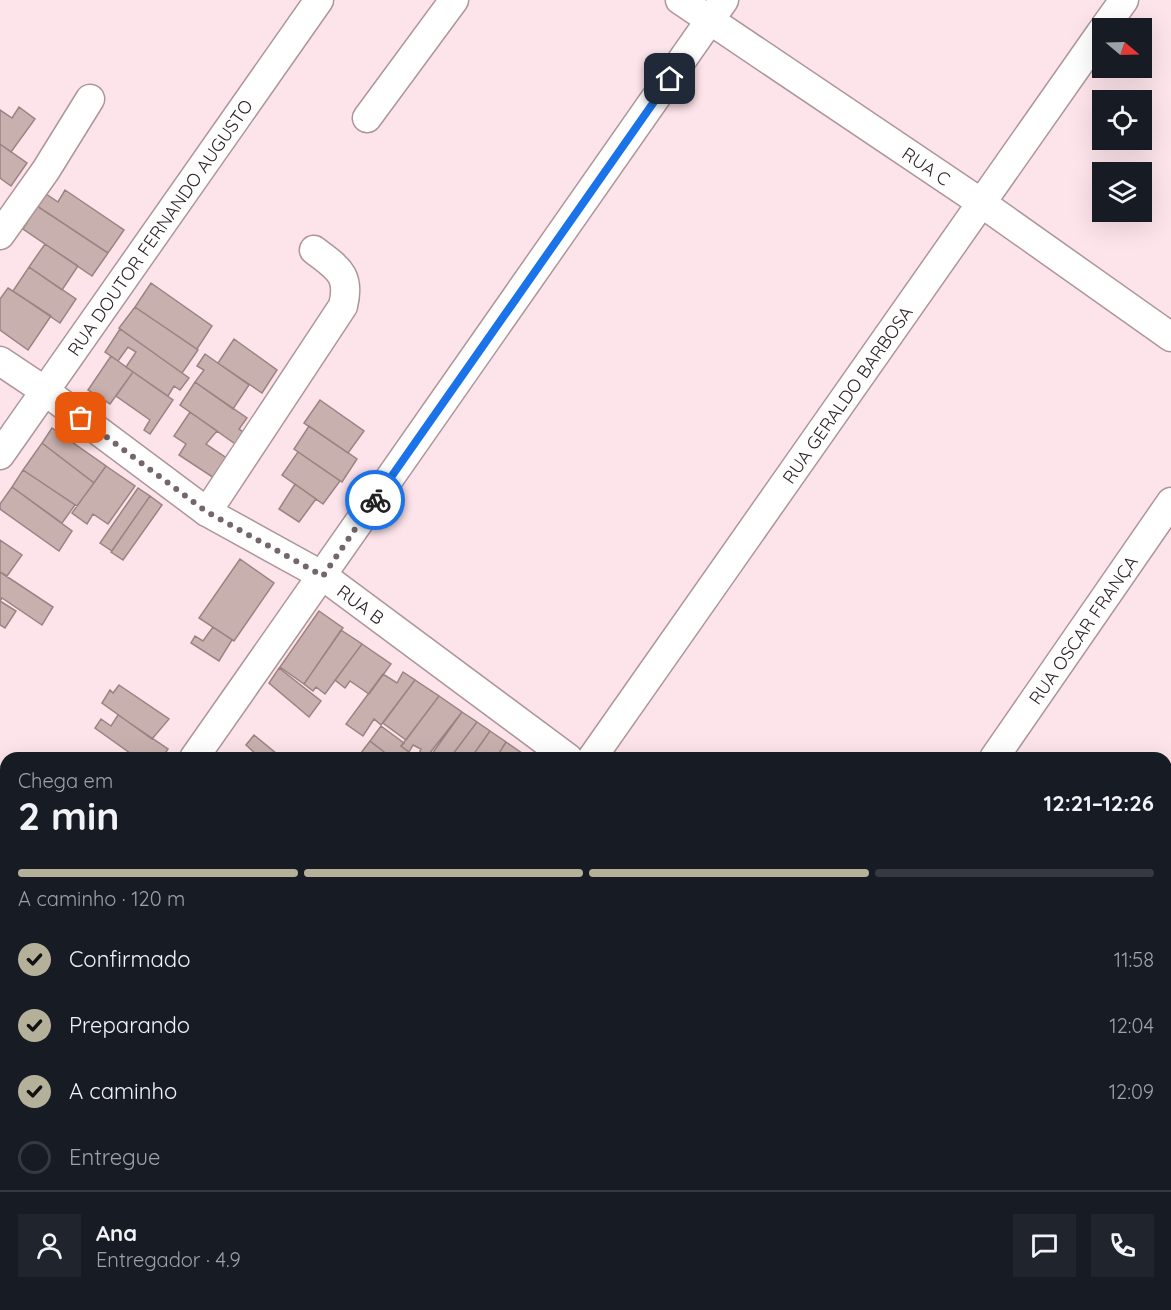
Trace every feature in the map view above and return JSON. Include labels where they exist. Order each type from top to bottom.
[{"type":"street","name":"RUA DOUTOR FERNANDO AUGUSTO","points":[[0,455],[319,0]]},
{"type":"street","points":[[367,118],[454,0]]},
{"type":"street","name":"RUA C","points":[[680,0],[717,11],[1171,337]]},
{"type":"street","name":"RUA GERALDO BARBOSA","points":[[1111,18],[1124,0]]},
{"type":"street","points":[[198,752],[717,11]]},
{"type":"street","name":"RUA GERALDO BARBOSA","points":[[596,752],[1092,46]]},
{"type":"street","points":[[0,235],[46,170],[90,99]]},
{"type":"street","points":[[207,512],[343,306],[347,290],[345,278],[314,250]]},
{"type":"street","name":"RUA B","points":[[0,362],[45,391],[207,512],[323,576],[560,752]]},
{"type":"street","name":"RUA OSCAR FRANÇA","points":[[997,752],[1171,502]]},
{"type":"building","points":[[19,107],[35,119],[11,152],[0,144],[0,110],[12,118]]},
{"type":"building","points":[[0,144],[27,163],[11,186],[0,178]]},
{"type":"building","points":[[65,190],[124,230],[108,253],[37,206],[46,194],[58,202]]},
{"type":"building","points":[[37,206],[108,253],[92,276],[23,229]]},
{"type":"building","points":[[45,244],[78,266],[62,290],[29,267]]},
{"type":"building","points":[[29,267],[76,299],[60,323],[13,291]]},
{"type":"building","points":[[151,283],[212,326],[197,349],[135,307]]},
{"type":"building","points":[[8,288],[51,316],[28,350],[0,330],[0,299]]},
{"type":"building","points":[[135,307],[198,350],[182,373],[119,328]]},
{"type":"building","points":[[120,329],[189,378],[180,390],[174,386],[168,396],[126,367],[136,352],[128,347],[118,361],[105,352]]},
{"type":"building","points":[[234,339],[277,370],[262,393],[218,363]]},
{"type":"building","points":[[205,354],[249,385],[233,409],[195,382],[204,370],[197,366]]},
{"type":"building","points":[[111,356],[133,372],[110,404],[88,390]]},
{"type":"building","points":[[133,372],[173,400],[150,434],[144,430],[150,420],[116,396]]},
{"type":"building","points":[[195,382],[247,418],[239,429],[249,436],[241,448],[180,405]]},
{"type":"building","points":[[320,400],[364,431],[348,453],[304,423]]},
{"type":"building","points":[[190,412],[217,431],[206,444],[231,461],[217,480],[179,455],[186,444],[174,436]]},
{"type":"building","points":[[309,426],[357,459],[342,482],[294,449]]},
{"type":"building","points":[[52,428],[106,466],[94,483],[42,443]]},
{"type":"building","points":[[42,443],[94,483],[77,506],[23,470]]},
{"type":"building","points":[[298,452],[340,481],[323,504],[282,475]]},
{"type":"building","points":[[106,466],[135,486],[108,524],[93,514],[87,524],[72,513]]},
{"type":"building","points":[[23,470],[75,505],[62,523],[12,487]]},
{"type":"building","points":[[295,484],[316,499],[299,522],[279,509]]},
{"type":"building","points":[[12,487],[72,531],[59,551],[0,509],[0,504]]},
{"type":"building","points":[[138,488],[150,496],[112,551],[100,543]]},
{"type":"building","points":[[150,496],[162,505],[123,560],[111,552]]},
{"type":"building","points":[[0,540],[22,555],[7,576],[0,572]]},
{"type":"building","points":[[240,559],[274,583],[234,641],[199,618]]},
{"type":"building","points":[[0,572],[53,607],[42,625],[2,598],[0,601]]},
{"type":"building","points":[[0,601],[16,611],[5,628],[0,625]]},
{"type":"building","points":[[319,611],[343,628],[304,684],[280,667]]},
{"type":"building","points":[[213,627],[232,640],[219,661],[191,643],[195,636],[203,641]]},
{"type":"building","points":[[341,630],[362,644],[325,694],[316,687],[313,691],[304,684]]},
{"type":"building","points":[[362,644],[391,664],[369,694],[350,681],[345,688],[335,680]]},
{"type":"building","points":[[279,668],[321,701],[309,717],[269,683]]},
{"type":"building","points":[[403,672],[415,680],[381,725],[374,719],[363,736],[346,724],[383,674],[397,683]]},
{"type":"building","points":[[415,680],[439,696],[406,740],[383,723]]},
{"type":"building","points":[[119,685],[169,719],[152,739],[102,703],[110,690],[113,693]]},
{"type":"building","points":[[439,696],[462,712],[431,752],[420,752],[421,749],[413,745],[409,752],[401,746]]},
{"type":"building","points":[[462,712],[477,722],[454,752],[433,752]]},
{"type":"building","points":[[118,715],[168,749],[166,752],[129,752],[95,728],[101,719],[111,726]]},
{"type":"building","points":[[477,722],[490,731],[475,752],[454,752]]},
{"type":"building","points":[[381,726],[404,743],[401,746],[409,752],[384,752],[370,741]]},
{"type":"building","points":[[490,731],[506,742],[500,752],[475,752]]},
{"type":"building","points":[[254,735],[275,752],[254,752],[246,745]]},
{"type":"building","points":[[370,741],[384,752],[362,752]]},
{"type":"building","points":[[506,742],[520,752],[500,752]]},
{"type":"way so far","points":[[81,418],[207,512],[323,576],[375,500]]},
{"type":"route","points":[[375,500],[670,79]]}]
